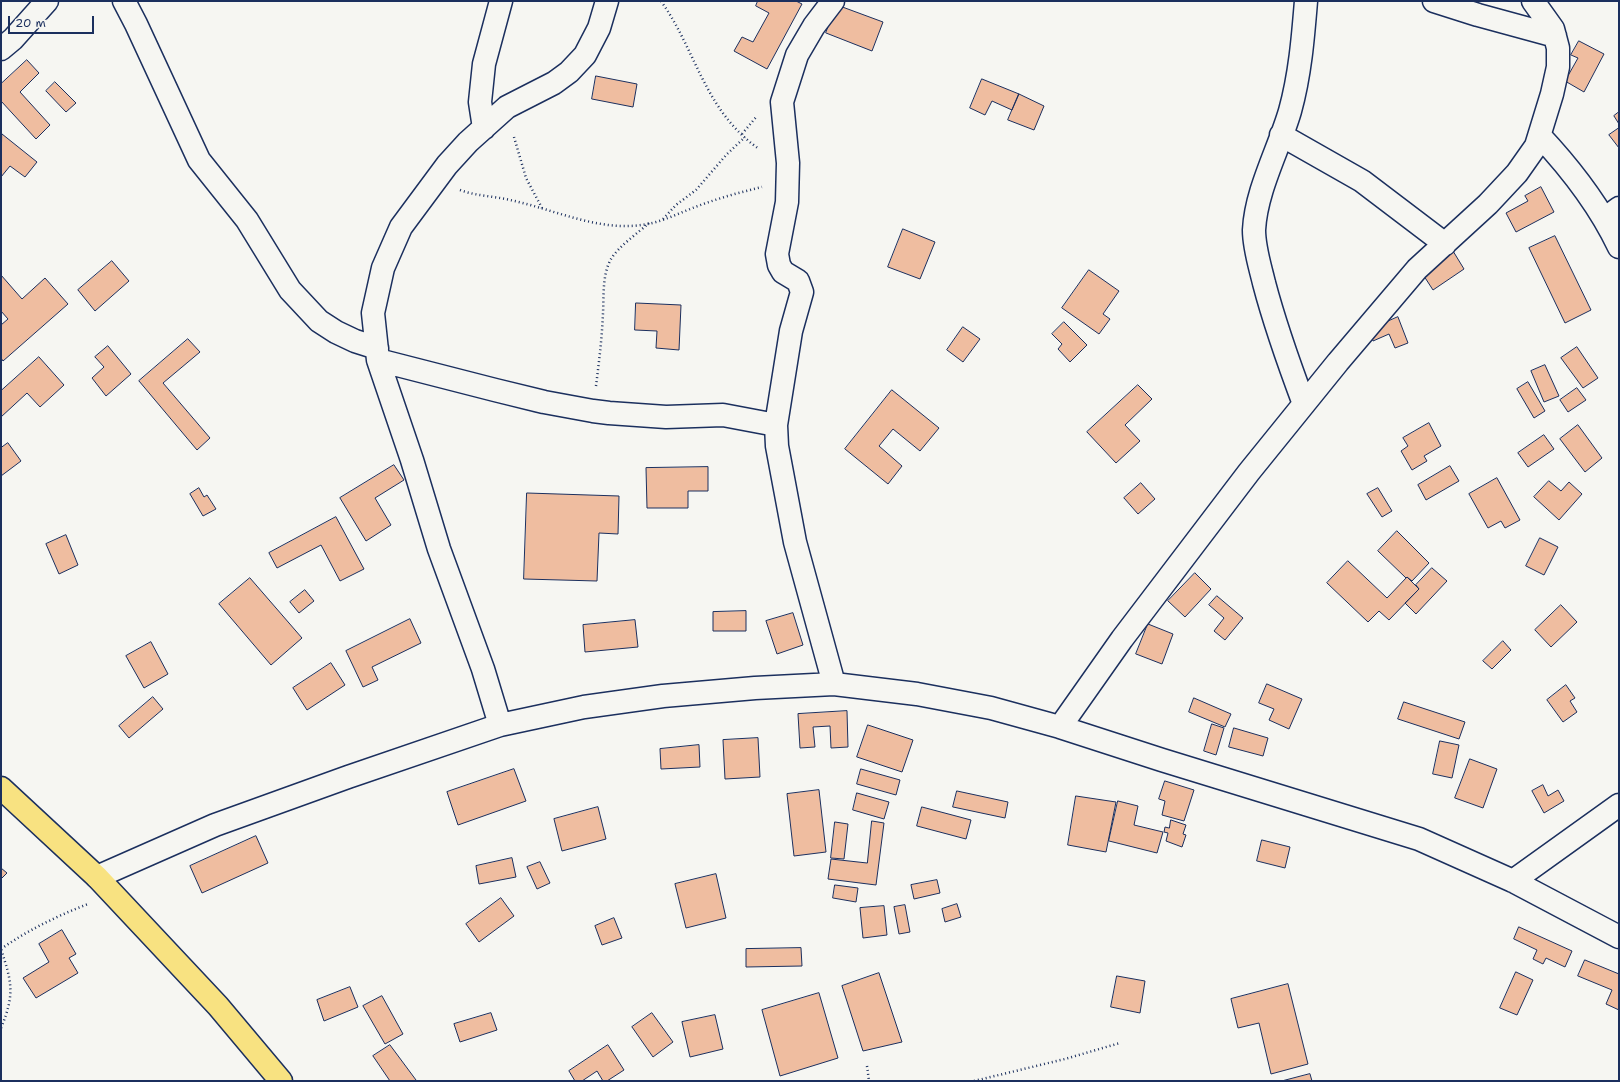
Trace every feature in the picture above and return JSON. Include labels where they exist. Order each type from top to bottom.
[{"type":"main road","points":[[1,788],[97,877],[218,1006],[281,1081]]},
{"type":"street","points":[[1,49],[13,39],[47,1]]},
{"type":"street","points":[[124,1],[199,160],[247,220],[290,290],[320,320],[336,332],[377,354],[509,394],[609,413],[666,417],[723,416],[776,425]]},
{"type":"street","points":[[500,725],[483,670],[439,549],[412,460],[377,354],[373,313],[383,268],[401,227],[447,165],[504,110],[554,83],[569,72],[585,55],[599,28],[607,1]]},
{"type":"street","points":[[832,1],[814,26],[797,55],[782,102],[787,175],[787,202],[778,254],[779,265],[783,272],[798,281],[802,292],[791,331],[776,425],[777,446],[795,542],[834,684]]},
{"type":"street","points":[[1304,404],[1285,355],[1268,298],[1257,256],[1254,230],[1259,200],[1290,111],[1299,72],[1306,1]]},
{"type":"street","points":[[1434,1],[1478,15],[1555,36]]},
{"type":"street","points":[[1060,726],[1122,639],[1193,545],[1304,404],[1417,269],[1488,204],[1517,173],[1536,146],[1552,94],[1558,67],[1558,48],[1553,29],[1533,1]]},
{"type":"street","points":[[484,128],[480,102],[484,64],[496,7]]},
{"type":"street","points":[[1282,135],[1362,181],[1445,244]]},
{"type":"street","points":[[1540,136],[1611,214],[1619,246]]},
{"type":"street","points":[[97,877],[215,825],[500,725],[584,707],[663,696],[754,688],[834,684],[917,694],[991,708],[1060,726],[1162,760],[1419,839],[1513,881],[1619,937]]},
{"type":"street","points":[[1513,881],[1619,805]]},
{"type":"path","points":[[435,182],[472,194],[509,200],[592,223],[612,226],[635,226],[663,219],[700,205],[750,190],[787,175],[731,123],[709,93],[673,17],[661,1]]},
{"type":"path","points":[[504,110],[526,178],[542,209]]},
{"type":"path","points":[[663,219],[676,205],[696,190],[727,154],[745,137]]},
{"type":"path","points":[[593,411],[600,350],[606,273],[612,259],[628,241],[649,223]]},
{"type":"path","points":[[1,1028],[8,1012],[11,997],[11,978],[1,949],[16,938],[60,915],[112,894]]},
{"type":"path","points":[[974,1081],[1065,1059],[1120,1043]]},
{"type":"path","points":[[867,1066],[869,1081]]},
{"type":"building","points":[[758,1],[796,1],[802,4],[767,69],[734,51],[742,37],[753,42],[769,13],[756,6]]},
{"type":"building","points":[[837,5],[883,22],[872,51],[826,33]]},
{"type":"building","points":[[1579,41],[1604,54],[1584,92],[1565,81],[1578,58],[1571,55]]},
{"type":"building","points":[[27,60],[39,73],[20,92],[50,125],[36,139],[1,101],[1,84]]},
{"type":"building","points":[[596,76],[637,84],[633,107],[592,99]]},
{"type":"building","points":[[982,79],[1019,94],[1012,110],[992,101],[985,115],[970,108]]},
{"type":"building","points":[[55,82],[76,103],[66,112],[46,91]]},
{"type":"building","points":[[1019,94],[1044,106],[1034,130],[1008,120]]},
{"type":"building","points":[[1619,112],[1619,124],[1614,116]]},
{"type":"building","points":[[1619,128],[1619,148],[1609,135]]},
{"type":"building","points":[[2,134],[37,162],[25,177],[10,166],[1,177]]},
{"type":"building","points":[[1541,187],[1554,212],[1516,232],[1506,213],[1528,201],[1525,196]]},
{"type":"building","points":[[903,229],[935,242],[920,279],[888,267]]},
{"type":"building","points":[[1555,236],[1591,310],[1565,323],[1529,248]]},
{"type":"building","points":[[1453,251],[1464,269],[1433,290],[1422,273]]},
{"type":"building","points":[[112,261],[129,281],[95,311],[78,290]]},
{"type":"building","points":[[1089,270],[1119,291],[1103,314],[1110,319],[1099,334],[1062,308]]},
{"type":"building","points":[[1,275],[22,299],[45,278],[68,304],[3,361],[1,358],[1,325],[8,319],[1,311]]},
{"type":"building","points":[[636,303],[681,305],[679,350],[656,348],[657,331],[635,330]]},
{"type":"building","points":[[1398,317],[1408,343],[1395,348],[1389,334],[1373,341],[1369,330]]},
{"type":"building","points":[[1064,322],[1087,345],[1070,362],[1058,349],[1062,344],[1052,334]]},
{"type":"building","points":[[963,327],[980,339],[963,362],[947,350]]},
{"type":"building","points":[[188,339],[200,352],[163,383],[210,438],[197,450],[139,381]]},
{"type":"building","points":[[108,346],[131,374],[106,396],[92,378],[104,367],[95,357]]},
{"type":"building","points":[[1577,347],[1598,378],[1583,388],[1561,358]]},
{"type":"building","points":[[39,357],[64,385],[40,407],[27,393],[1,417],[1,391]]},
{"type":"building","points":[[1545,365],[1559,396],[1544,402],[1531,371]]},
{"type":"building","points":[[1528,382],[1545,411],[1534,418],[1517,389]]},
{"type":"building","points":[[1138,385],[1152,399],[1125,425],[1140,441],[1116,463],[1087,432]]},
{"type":"building","points":[[1577,388],[1586,400],[1568,412],[1560,400]]},
{"type":"building","points":[[892,390],[939,428],[920,451],[893,429],[879,446],[902,466],[888,484],[845,449]]},
{"type":"building","points":[[1429,423],[1441,446],[1424,456],[1427,461],[1412,470],[1401,451],[1408,446],[1403,438]]},
{"type":"building","points":[[1578,425],[1602,458],[1585,472],[1560,439]]},
{"type":"building","points":[[1544,435],[1554,449],[1528,467],[1518,453]]},
{"type":"building","points":[[8,443],[21,461],[1,476],[1,448]]},
{"type":"building","points":[[394,465],[404,480],[375,498],[391,525],[366,541],[340,498]]},
{"type":"building","points":[[1450,466],[1459,481],[1426,500],[1418,485]]},
{"type":"building","points":[[708,467],[708,491],[688,491],[688,508],[647,508],[646,468]]},
{"type":"building","points":[[1497,478],[1520,520],[1505,528],[1501,521],[1488,528],[1469,494]]},
{"type":"building","points":[[1549,481],[1561,491],[1569,482],[1582,494],[1559,520],[1534,497]]},
{"type":"building","points":[[1141,483],[1155,499],[1138,514],[1124,498]]},
{"type":"building","points":[[199,488],[204,497],[207,495],[216,509],[203,516],[190,494]]},
{"type":"building","points":[[1378,488],[1392,511],[1382,517],[1367,494]]},
{"type":"building","points":[[527,493],[619,496],[618,534],[599,533],[597,581],[524,579]]},
{"type":"building","points":[[336,517],[364,569],[340,581],[321,545],[277,568],[269,553]]},
{"type":"building","points":[[1397,531],[1429,563],[1412,581],[1407,577],[1406,578],[1378,551]]},
{"type":"building","points":[[66,535],[78,565],[59,574],[46,544]]},
{"type":"building","points":[[1540,538],[1558,547],[1544,575],[1526,566]]},
{"type":"building","points":[[1348,561],[1387,598],[1407,577],[1419,589],[1389,620],[1379,611],[1368,622],[1327,583]]},
{"type":"building","points":[[1432,568],[1447,581],[1416,614],[1405,603],[1419,589],[1416,585]]},
{"type":"building","points":[[1195,573],[1211,589],[1185,617],[1168,601]]},
{"type":"building","points":[[250,578],[302,638],[271,665],[219,604]]},
{"type":"building","points":[[305,590],[314,601],[299,613],[290,602]]},
{"type":"building","points":[[1217,596],[1243,618],[1225,640],[1214,631],[1224,618],[1209,605]]},
{"type":"building","points":[[1561,605],[1577,622],[1551,647],[1535,630]]},
{"type":"building","points":[[746,611],[746,631],[713,631],[713,612]]},
{"type":"building","points":[[793,613],[803,645],[777,654],[766,621]]},
{"type":"building","points":[[410,619],[421,643],[372,667],[378,680],[363,687],[346,651]]},
{"type":"building","points":[[635,620],[638,647],[585,652],[583,625]]},
{"type":"building","points":[[1148,624],[1173,634],[1162,664],[1136,654]]},
{"type":"building","points":[[1503,641],[1511,650],[1492,669],[1483,661]]},
{"type":"building","points":[[151,642],[168,674],[144,688],[126,656]]},
{"type":"building","points":[[331,663],[345,685],[307,710],[293,688]]},
{"type":"building","points":[[1267,684],[1302,699],[1289,729],[1269,720],[1274,709],[1259,703]]},
{"type":"building","points":[[1566,685],[1575,698],[1570,701],[1577,712],[1563,722],[1547,700]]},
{"type":"building","points":[[153,697],[163,709],[129,738],[119,726]]},
{"type":"building","points":[[1194,698],[1231,714],[1225,727],[1189,712]]},
{"type":"building","points":[[1404,702],[1465,722],[1459,739],[1398,719]]},
{"type":"building","points":[[847,711],[848,747],[831,748],[830,726],[813,727],[815,747],[800,748],[798,714]]},
{"type":"building","points":[[1212,724],[1224,728],[1216,755],[1204,751]]},
{"type":"building","points":[[868,725],[913,740],[902,772],[857,757]]},
{"type":"building","points":[[1234,728],[1268,738],[1263,756],[1229,747]]},
{"type":"building","points":[[758,738],[760,777],[725,779],[723,740]]},
{"type":"building","points":[[1440,741],[1459,745],[1452,778],[1433,774]]},
{"type":"building","points":[[699,745],[700,767],[661,769],[660,749]]},
{"type":"building","points":[[1470,759],[1497,769],[1483,808],[1455,798]]},
{"type":"building","points":[[514,769],[526,801],[458,825],[447,792]]},
{"type":"building","points":[[861,769],[900,780],[896,795],[857,784]]},
{"type":"building","points":[[1165,781],[1194,790],[1184,821],[1162,815],[1165,801],[1159,799]]},
{"type":"building","points":[[1543,785],[1548,796],[1558,790],[1564,801],[1544,813],[1532,791]]},
{"type":"building","points":[[819,790],[826,852],[794,856],[787,794]]},
{"type":"building","points":[[957,791],[1008,802],[1005,818],[953,807]]},
{"type":"building","points":[[857,793],[889,802],[884,819],[853,810]]},
{"type":"building","points":[[1076,796],[1116,802],[1106,852],[1068,845]]},
{"type":"building","points":[[1118,801],[1138,806],[1134,825],[1163,832],[1157,853],[1109,841]]},
{"type":"building","points":[[598,807],[606,839],[562,851],[554,819]]},
{"type":"building","points":[[922,807],[971,820],[966,839],[917,826]]},
{"type":"building","points":[[1171,820],[1186,825],[1183,834],[1186,835],[1182,847],[1166,841],[1168,833],[1164,832],[1165,827],[1169,828]]},
{"type":"building","points":[[872,821],[884,823],[876,885],[828,879],[831,859],[867,863]]},
{"type":"building","points":[[835,822],[848,824],[844,859],[831,858]]},
{"type":"building","points":[[256,836],[268,863],[202,893],[190,866]]},
{"type":"building","points":[[1262,840],[1290,847],[1285,868],[1257,861]]},
{"type":"building","points":[[512,858],[516,877],[479,884],[476,866]]},
{"type":"building","points":[[540,862],[550,883],[537,889],[527,867]]},
{"type":"building","points":[[1,868],[7,873],[1,879]]},
{"type":"building","points":[[716,874],[726,918],[686,928],[675,884]]},
{"type":"building","points":[[937,880],[940,893],[914,899],[911,885]]},
{"type":"building","points":[[835,885],[858,888],[856,902],[833,898]]},
{"type":"building","points":[[501,898],[514,916],[479,942],[466,924]]},
{"type":"building","points":[[957,904],[961,917],[945,922],[942,909]]},
{"type":"building","points":[[905,905],[910,932],[899,934],[894,907]]},
{"type":"building","points":[[884,906],[887,935],[863,938],[860,908]]},
{"type":"building","points":[[614,918],[622,938],[602,945],[595,926]]},
{"type":"building","points":[[1519,927],[1572,951],[1565,967],[1546,958],[1543,964],[1533,959],[1537,950],[1514,939]]},
{"type":"building","points":[[62,930],[76,954],[69,958],[78,973],[36,998],[23,978],[49,962],[39,944]]},
{"type":"building","points":[[801,948],[802,966],[746,967],[746,949]]},
{"type":"building","points":[[1585,960],[1619,974],[1619,1010],[1606,1004],[1612,990],[1578,976]]},
{"type":"building","points":[[1516,972],[1533,980],[1517,1015],[1500,1008]]},
{"type":"building","points":[[879,973],[902,1042],[863,1051],[842,986]]},
{"type":"building","points":[[1117,976],[1145,981],[1140,1013],[1111,1007]]},
{"type":"building","points":[[1288,984],[1308,1064],[1271,1074],[1259,1023],[1238,1028],[1231,999]]},
{"type":"building","points":[[350,987],[358,1007],[324,1021],[317,1000]]},
{"type":"building","points":[[819,993],[838,1058],[780,1076],[762,1010]]},
{"type":"building","points":[[382,996],[403,1034],[385,1044],[363,1006]]},
{"type":"building","points":[[491,1013],[497,1030],[460,1042],[454,1024]]},
{"type":"building","points":[[652,1013],[673,1042],[653,1057],[632,1027]]},
{"type":"building","points":[[715,1015],[723,1049],[690,1057],[682,1022]]},
{"type":"building","points":[[390,1045],[416,1080],[390,1081],[373,1056]]},
{"type":"building","points":[[608,1045],[624,1070],[607,1081],[603,1081],[597,1071],[582,1081],[575,1081],[569,1071]]},
{"type":"building","points":[[1310,1074],[1312,1081],[1282,1081]]}]
